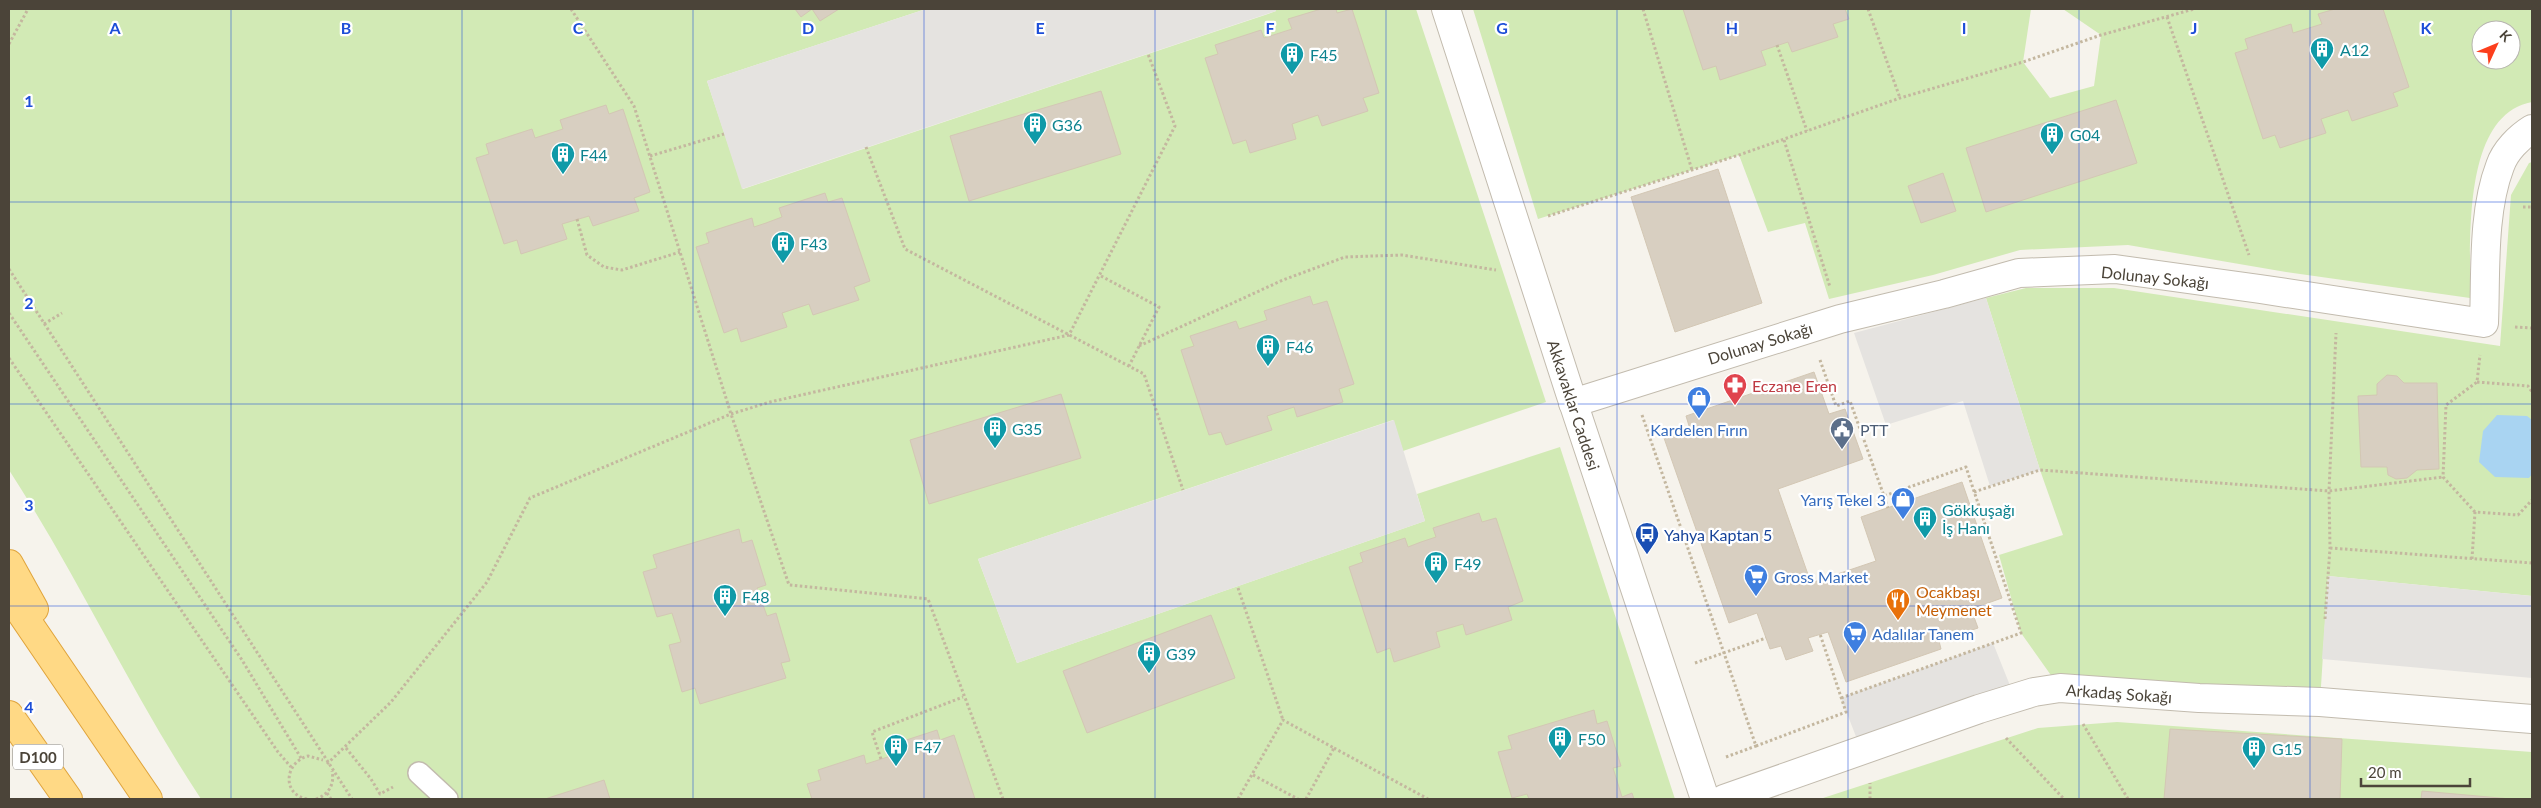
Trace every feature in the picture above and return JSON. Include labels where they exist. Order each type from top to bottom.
[{"type":"highway","points":[[9,564],[110,744]]},
{"type":"highway","points":[[9,595],[148,799]]},
{"type":"highway","name":"D100","points":[[9,715],[68,799]]},
{"type":"street","name":"Akkavaklar Caddesi","points":[[1446,9],[1573,403],[1705,799]]},
{"type":"street","points":[[2484,323],[2490,206],[2500,165],[2520,136],[2532,129]]},
{"type":"street","name":"Dolunay Sokağı","points":[[1573,403],[1809,328],[2019,273],[2115,270],[2260,289],[2484,323]]},
{"type":"street","name":"Arkadaş Sokağı","points":[[1724,799],[1979,709],[2034,692],[2060,688],[2199,698],[2320,702],[2532,719]]},
{"type":"lane","points":[[419,773],[447,799]]},
{"type":"path","points":[[9,44],[28,9]]},
{"type":"path","points":[[571,9],[634,106],[732,414],[789,585],[928,599],[963,697],[1003,799]]},
{"type":"path","points":[[1643,9],[1692,170]]},
{"type":"path","points":[[1868,9],[1900,98]]},
{"type":"path","points":[[1547,216],[1784,140],[1900,98],[2023,62],[2101,35],[2194,9]]},
{"type":"path","points":[[2167,16],[2260,289]]},
{"type":"path","points":[[1777,46],[1808,131]]},
{"type":"path","points":[[327,764],[346,748],[391,702],[487,582],[530,498],[732,414],[770,402],[1069,335],[1175,126],[1148,54]]},
{"type":"path","points":[[650,156],[724,134]]},
{"type":"path","points":[[1784,140],[1840,319]]},
{"type":"path","points":[[866,147],[904,249],[1144,374],[1183,490]]},
{"type":"path","points":[[577,219],[587,255],[604,267],[622,270],[680,252]]},
{"type":"path","points":[[1139,346],[1283,280],[1345,257],[1402,255],[1502,271]]},
{"type":"path","points":[[9,269],[327,764],[352,799]]},
{"type":"path","points":[[1100,276],[1159,308],[1128,366]]},
{"type":"path","points":[[2325,619],[2330,548],[2329,491],[2338,301]]},
{"type":"path","points":[[44,324],[62,312]]},
{"type":"path","points":[[9,314],[242,660],[301,758]]},
{"type":"path","points":[[2478,382],[2484,323]]},
{"type":"path","points":[[1809,328],[1836,406],[1850,401],[1888,508]]},
{"type":"path","points":[[9,358],[278,752],[291,767]]},
{"type":"path","points":[[1810,362],[1820,359]]},
{"type":"path","points":[[2532,392],[2528,386],[2478,382],[2446,405],[2443,477],[2475,512],[2518,515],[2532,500]]},
{"type":"path","points":[[1651,412],[1641,415],[1756,746]]},
{"type":"path","points":[[1841,698],[2021,633],[1966,467],[1884,496]]},
{"type":"path","points":[[1974,492],[2040,470],[2329,491],[2443,477]]},
{"type":"path","points":[[2472,559],[2475,512]]},
{"type":"path","points":[[2330,548],[2532,563]]},
{"type":"path","points":[[1238,588],[1283,720],[1428,799]]},
{"type":"path","points":[[1719,759],[1846,712],[1820,634]]},
{"type":"path","points":[[1689,665],[1766,638]]},
{"type":"path","points":[[881,759],[872,732],[963,697]]},
{"type":"path","points":[[1238,799],[1283,720]]},
{"type":"path","points":[[2083,724],[2128,799]]},
{"type":"path","points":[[2006,738],[2064,799]]},
{"type":"path","points":[[346,748],[371,779],[380,794],[419,773]]},
{"type":"path","points":[[1306,799],[1334,748]]},
{"type":"path","points":[[307,799],[296,795],[288,782],[291,767],[301,758],[315,757],[327,764],[333,776],[327,793],[316,799]]},
{"type":"path","points":[[1253,775],[1298,799]]},
{"type":"path","points":[[1870,783],[1870,799]]},
{"type":"path","points":[[327,793],[331,799]]},
{"type":"green space","points":[[9,9],[926,9],[707,81],[743,189],[1268,14],[1276,11],[1276,9],[1416,9],[1546,402],[1403,451],[1393,420],[978,559],[1017,663],[1425,521],[1417,494],[1560,447],[1675,799],[201,799],[151,718],[58,551],[9,470]]},
{"type":"green space","points":[[1473,9],[2031,9],[2023,62],[2050,98],[2094,86],[2101,35],[2063,9],[2532,9],[2532,102],[2509,112],[2492,131],[2481,155],[2471,216],[2470,298],[2286,272],[2128,245],[2020,250],[1933,275],[1829,299],[1805,223],[1768,232],[1739,155],[1538,219]]},
{"type":"green space","points":[[2532,162],[2532,596],[2328,576],[2320,702],[2060,688],[2021,633],[1999,555],[2063,535],[2040,470],[1986,298],[2026,288],[2114,288],[2500,346],[2511,195],[2529,163]]},
{"type":"green space","points":[[2117,722],[2532,752],[2532,799],[1820,799],[2038,728]]},
{"type":"shaded area","points":[[926,9],[1276,9],[1276,11],[742,189],[707,81]]},
{"type":"shaded area","points":[[1986,298],[2040,470],[1990,486],[1963,401],[1886,425],[1854,333]]},
{"type":"shaded area","points":[[1394,420],[1425,521],[1017,663],[978,559]]},
{"type":"shaded area","points":[[2328,576],[2532,596],[2532,678],[2322,659]]},
{"type":"shaded area","points":[[1993,643],[2015,698],[1862,752],[1841,698]]},
{"type":"water","points":[[2497,415],[2527,416],[2532,420],[2532,474],[2529,478],[2495,477],[2479,462],[2483,431]]},
{"type":"building","points":[[795,9],[812,9],[801,17]]},
{"type":"building","points":[[812,9],[839,9],[820,21]]},
{"type":"building","name":"F45","points":[[1321,9],[1336,9],[1337,13],[1352,9],[1379,93],[1363,98],[1368,111],[1322,126],[1318,115],[1292,124],[1296,139],[1250,153],[1246,140],[1233,144],[1205,58],[1218,54],[1215,45],[1261,30],[1264,38],[1292,29],[1288,19]]},
{"type":"building","points":[[1683,9],[1845,9],[1849,19],[1833,24],[1838,37],[1792,52],[1788,42],[1761,51],[1766,65],[1720,80],[1716,66],[1703,70]]},
{"type":"building","name":"A12","points":[[2335,9],[2383,9],[2409,87],[2393,93],[2398,106],[2352,121],[2348,110],[2321,119],[2326,133],[2280,148],[2275,135],[2263,139],[2235,53],[2248,49],[2245,39],[2291,24],[2293,33],[2322,24],[2318,14]]},
{"type":"building","name":"G36","points":[[1101,91],[1121,154],[969,201],[950,136]]},
{"type":"building","name":"G04","points":[[2116,100],[2137,163],[1986,212],[1966,148]]},
{"type":"building","name":"F44","points":[[606,105],[609,114],[623,109],[650,192],[634,198],[639,211],[593,226],[589,216],[562,224],[567,239],[521,254],[517,240],[504,244],[476,158],[489,154],[486,144],[532,129],[535,138],[563,129],[560,120]]},
{"type":"building","points":[[1718,169],[1762,303],[1675,332],[1631,197]]},
{"type":"building","points":[[1943,173],[1956,211],[1921,223],[1908,186]]},
{"type":"building","name":"F43","points":[[825,193],[828,202],[842,198],[870,281],[854,287],[859,300],[813,315],[809,304],[782,313],[787,327],[741,342],[737,328],[724,333],[696,247],[709,243],[706,233],[752,218],[754,227],[766,223],[782,217],[779,208]]},
{"type":"building","name":"F46","points":[[1310,296],[1313,305],[1327,301],[1354,384],[1339,389],[1343,402],[1297,417],[1294,407],[1267,416],[1272,430],[1226,445],[1221,432],[1209,435],[1181,350],[1194,346],[1190,336],[1236,321],[1239,329],[1267,320],[1264,311]]},
{"type":"building","name":"Gökkuşağı İş Hanı","points":[[1814,372],[1829,414],[1845,409],[1863,459],[1778,489],[1811,583],[1876,561],[1861,517],[1962,482],[2002,598],[1971,609],[1978,628],[1939,641],[1941,649],[1846,682],[1828,632],[1808,638],[1813,651],[1786,660],[1781,646],[1770,649],[1757,613],[1729,623],[1664,438],[1690,429],[1686,416]]},
{"type":"building","points":[[2387,375],[2397,376],[2404,383],[2437,383],[2439,469],[2417,470],[2407,478],[2396,479],[2388,475],[2387,467],[2361,467],[2358,396],[2377,395],[2377,384]]},
{"type":"building","name":"G35","points":[[1061,394],[1081,458],[929,504],[910,440]]},
{"type":"building","name":"F49","points":[[1479,513],[1482,522],[1496,518],[1523,601],[1508,607],[1512,620],[1466,635],[1463,624],[1436,632],[1440,647],[1394,662],[1390,648],[1377,653],[1349,567],[1363,562],[1360,553],[1405,538],[1408,547],[1436,537],[1433,528]]},
{"type":"building","name":"F48","points":[[739,529],[742,543],[752,540],[766,585],[757,588],[767,616],[776,613],[790,661],[781,663],[786,678],[700,704],[695,688],[682,692],[669,645],[681,642],[672,613],[657,617],[643,572],[657,568],[653,555]]},
{"type":"building","name":"G39","points":[[1211,615],[1235,678],[1087,733],[1063,671]]},
{"type":"building","name":"F50","points":[[1594,710],[1597,724],[1607,721],[1621,766],[1613,768],[1622,797],[1632,793],[1634,799],[1529,799],[1527,794],[1512,798],[1498,752],[1512,749],[1508,736]]},
{"type":"building","name":"G15","points":[[2170,729],[2342,739],[2340,799],[2164,799]]},
{"type":"building","name":"F47","points":[[937,730],[940,740],[954,735],[975,799],[812,799],[807,784],[821,780],[818,770],[864,755],[866,764],[894,755],[891,745]]},
{"type":"building","points":[[604,780],[610,799],[545,799]]},
{"type":"building","points":[[2422,791],[2511,799],[2421,799]]},
{"type":"place","name":"A12","points":[[2322,70]]},
{"type":"place","name":"F45","points":[[1292,75]]},
{"type":"place","name":"G36","points":[[1035,145]]},
{"type":"place","name":"G04","points":[[2052,155]]},
{"type":"place","name":"F44","points":[[563,175]]},
{"type":"place","name":"F43","points":[[783,264]]},
{"type":"place","name":"F46","points":[[1268,367]]},
{"type":"place","name":"Eczane Eren","points":[[1735,406]]},
{"type":"place","name":"Kardelen Fırın","points":[[1699,419]]},
{"type":"place","name":"G35","points":[[995,449]]},
{"type":"place","name":"PTT","points":[[1842,450]]},
{"type":"place","name":"Yarış Tekel 3","points":[[1903,520]]},
{"type":"place","name":"Gökkuşağı İş Hanı","points":[[1925,539]]},
{"type":"place","name":"Yahya Kaptan 5","points":[[1647,555]]},
{"type":"place","name":"F49","points":[[1436,584]]},
{"type":"place","name":"Gross Market","points":[[1756,597]]},
{"type":"place","name":"F48","points":[[725,617]]},
{"type":"place","name":"Ocakbaşı Meymenet","points":[[1898,621]]},
{"type":"place","name":"Adalılar Tanem","points":[[1855,654]]},
{"type":"place","name":"G39","points":[[1149,674]]},
{"type":"place","name":"F50","points":[[1560,759]]},
{"type":"place","name":"F47","points":[[896,767]]},
{"type":"place","name":"G15","points":[[2254,769]]}]
